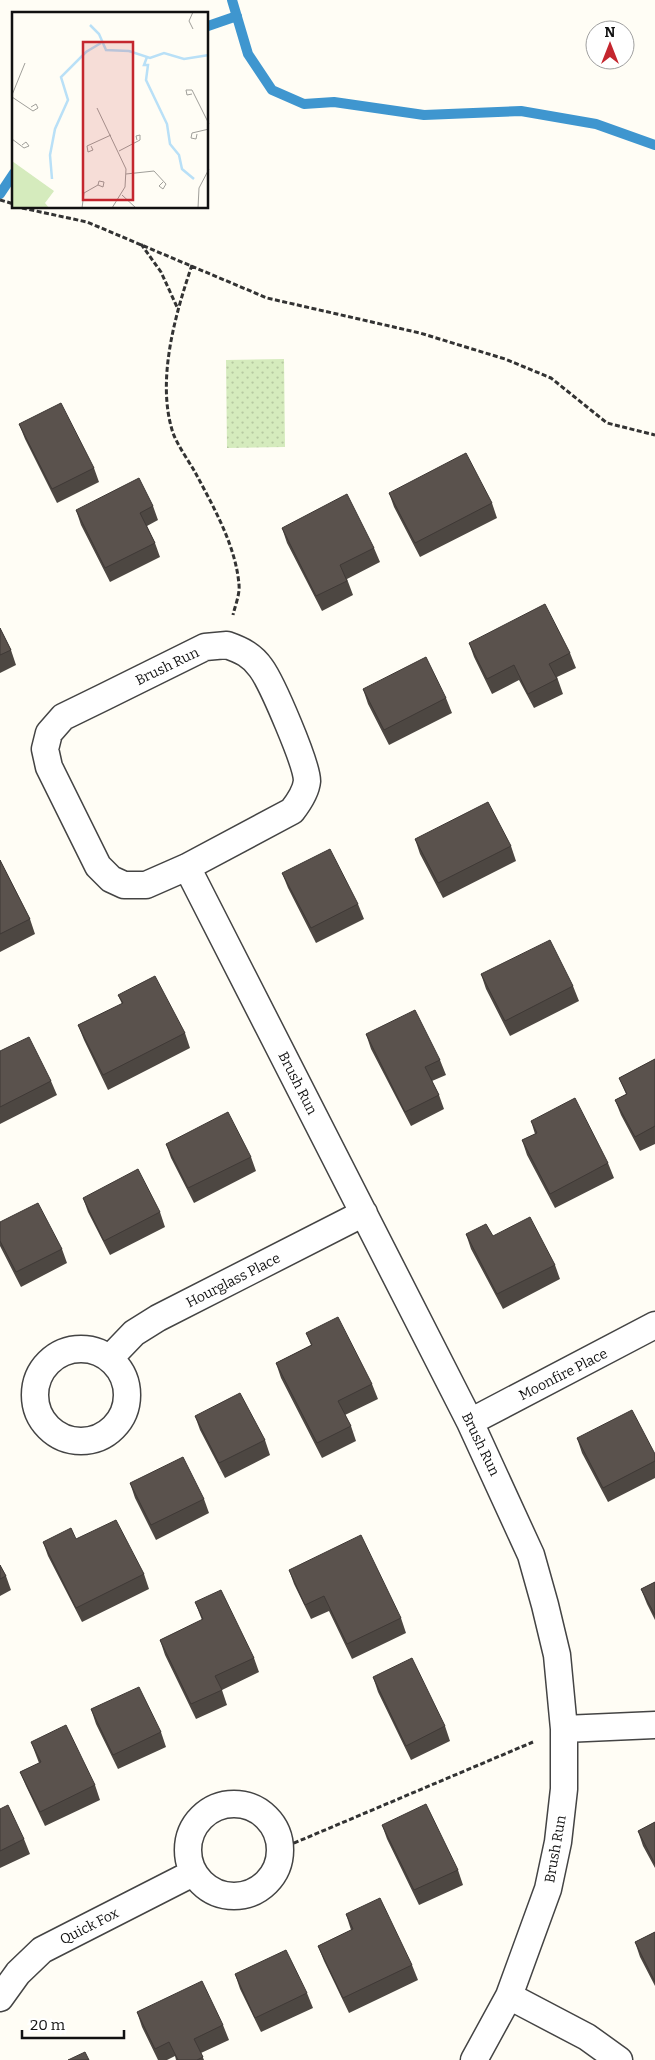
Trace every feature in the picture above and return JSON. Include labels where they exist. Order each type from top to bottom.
[{"type":"street","name":"Brush Run","points":[[227,645],[246,652],[261,668],[304,761],[307,781],[302,797],[292,811],[187,867],[146,885],[124,885],[111,879],[98,866],[49,767],[45,749],[49,733],[63,717],[205,647],[227,645]]},
{"type":"street","name":"Brush Run","points":[[187,867],[470,1422],[531,1555],[557,1655],[564,1729],[564,1789],[558,1842],[550,1880],[509,1996],[474,2060]]},
{"type":"street","name":"Hourglass Place","points":[[110,1358],[134,1333],[158,1318],[364,1213]]},
{"type":"street","name":"Moonfire Place","points":[[470,1422],[655,1325]]},
{"type":"street","points":[[564,1729],[655,1725]]},
{"type":"street","points":[[224,1805],[244,1805],[260,1812],[269,1819],[277,1834],[280,1850],[278,1866],[271,1878],[260,1888],[244,1896],[223,1896],[206,1888],[193,1873],[188,1859],[187,1847],[194,1826],[207,1813],[224,1805]]},
{"type":"street","name":"Quick Fox","points":[[0,1998],[18,1973],[42,1950],[193,1873]]},
{"type":"street","points":[[509,1996],[588,2037],[619,2060]]},
{"type":"path","points":[[26,209],[87,222],[141,243],[267,298],[420,333],[505,359],[551,378],[607,423],[655,435]]},
{"type":"path","points":[[141,243],[161,272],[178,308]]},
{"type":"path","points":[[192,265],[178,308],[170,350],[167,401],[173,434],[220,523],[233,558],[239,586],[227,645]]},
{"type":"path","points":[[280,1850],[564,1729]]},
{"type":"green space","points":[[284,359],[285,447],[227,448],[226,360]]},
{"type":"building","points":[[61,403],[94,468],[52,489],[19,424]]},
{"type":"building","points":[[466,453],[492,503],[415,543],[389,493]]},
{"type":"building","points":[[139,478],[153,506],[140,513],[155,543],[105,568],[76,510]]},
{"type":"building","points":[[347,494],[374,548],[340,565],[347,581],[316,596],[282,528]]},
{"type":"building","points":[[545,604],[570,653],[549,664],[557,679],[528,694],[514,665],[487,679],[469,643]]},
{"type":"building","points":[[0,628],[11,650],[0,655]]},
{"type":"building","points":[[426,657],[446,698],[384,730],[363,689]]},
{"type":"building","points":[[488,802],[511,846],[438,883],[415,839]]},
{"type":"building","points":[[330,849],[358,904],[311,928],[282,873]]},
{"type":"building","points":[[0,860],[30,919],[0,934]]},
{"type":"building","points":[[550,940],[573,986],[505,1021],[481,974]]},
{"type":"building","points":[[155,976],[185,1033],[103,1075],[78,1025],[123,1003],[118,995]]},
{"type":"building","points":[[415,1010],[440,1060],[425,1067],[439,1095],[405,1112],[366,1034]]},
{"type":"building","points":[[29,1037],[51,1081],[0,1107],[0,1051]]},
{"type":"building","points":[[655,1059],[655,1126],[635,1137],[615,1100],[627,1094],[619,1078]]},
{"type":"building","points":[[575,1098],[608,1163],[550,1194],[522,1140],[537,1133],[531,1121]]},
{"type":"building","points":[[228,1112],[251,1157],[188,1188],[166,1144]]},
{"type":"building","points":[[138,1169],[160,1212],[104,1241],[83,1198]]},
{"type":"building","points":[[38,1203],[62,1249],[16,1272],[0,1241],[0,1222]]},
{"type":"building","points":[[530,1217],[555,1265],[497,1294],[466,1234],[486,1224],[493,1236]]},
{"type":"building","points":[[338,1317],[372,1384],[338,1401],[351,1426],[317,1443],[276,1363],[312,1345],[306,1333]]},
{"type":"building","points":[[240,1393],[265,1440],[219,1463],[195,1416]]},
{"type":"building","points":[[632,1410],[655,1454],[655,1461],[603,1488],[577,1438]]},
{"type":"building","points":[[183,1457],[204,1499],[151,1525],[130,1483]]},
{"type":"building","points":[[116,1520],[144,1574],[76,1608],[43,1542],[71,1528],[76,1539]]},
{"type":"building","points":[[361,1535],[401,1618],[347,1644],[324,1596],[305,1605],[289,1570]]},
{"type":"building","points":[[0,1565],[6,1576],[0,1579]]},
{"type":"building","points":[[655,1582],[655,1615],[641,1589]]},
{"type":"building","points":[[221,1590],[254,1658],[215,1676],[222,1690],[191,1704],[160,1640],[203,1619],[195,1602]]},
{"type":"building","points":[[412,1658],[445,1726],[406,1746],[373,1677]]},
{"type":"building","points":[[139,1687],[161,1732],[113,1755],[91,1709]]},
{"type":"building","points":[[66,1725],[95,1785],[40,1812],[20,1772],[41,1762],[31,1742]]},
{"type":"building","points":[[426,1804],[458,1870],[414,1890],[382,1825]]},
{"type":"building","points":[[8,1805],[24,1839],[0,1851],[0,1809]]},
{"type":"building","points":[[655,1822],[655,1864],[638,1831]]},
{"type":"building","points":[[380,1898],[412,1965],[343,1998],[318,1946],[353,1929],[346,1914]]},
{"type":"building","points":[[655,1932],[655,1982],[635,1942]]},
{"type":"building","points":[[286,1950],[307,1993],[255,2018],[235,1974]]},
{"type":"building","points":[[202,1981],[223,2025],[194,2039],[203,2057],[197,2060],[178,2060],[169,2042],[155,2049],[137,2012]]},
{"type":"building","points":[[85,2052],[89,2060],[68,2060]]},
{"type":"waterway","points":[[232,0],[248,54],[272,90],[304,104],[334,102],[424,115],[521,111],[596,124],[655,145]]},
{"type":"waterway","points":[[209,26],[237,16]]},
{"type":"waterway","points":[[0,194],[12,176]]}]
